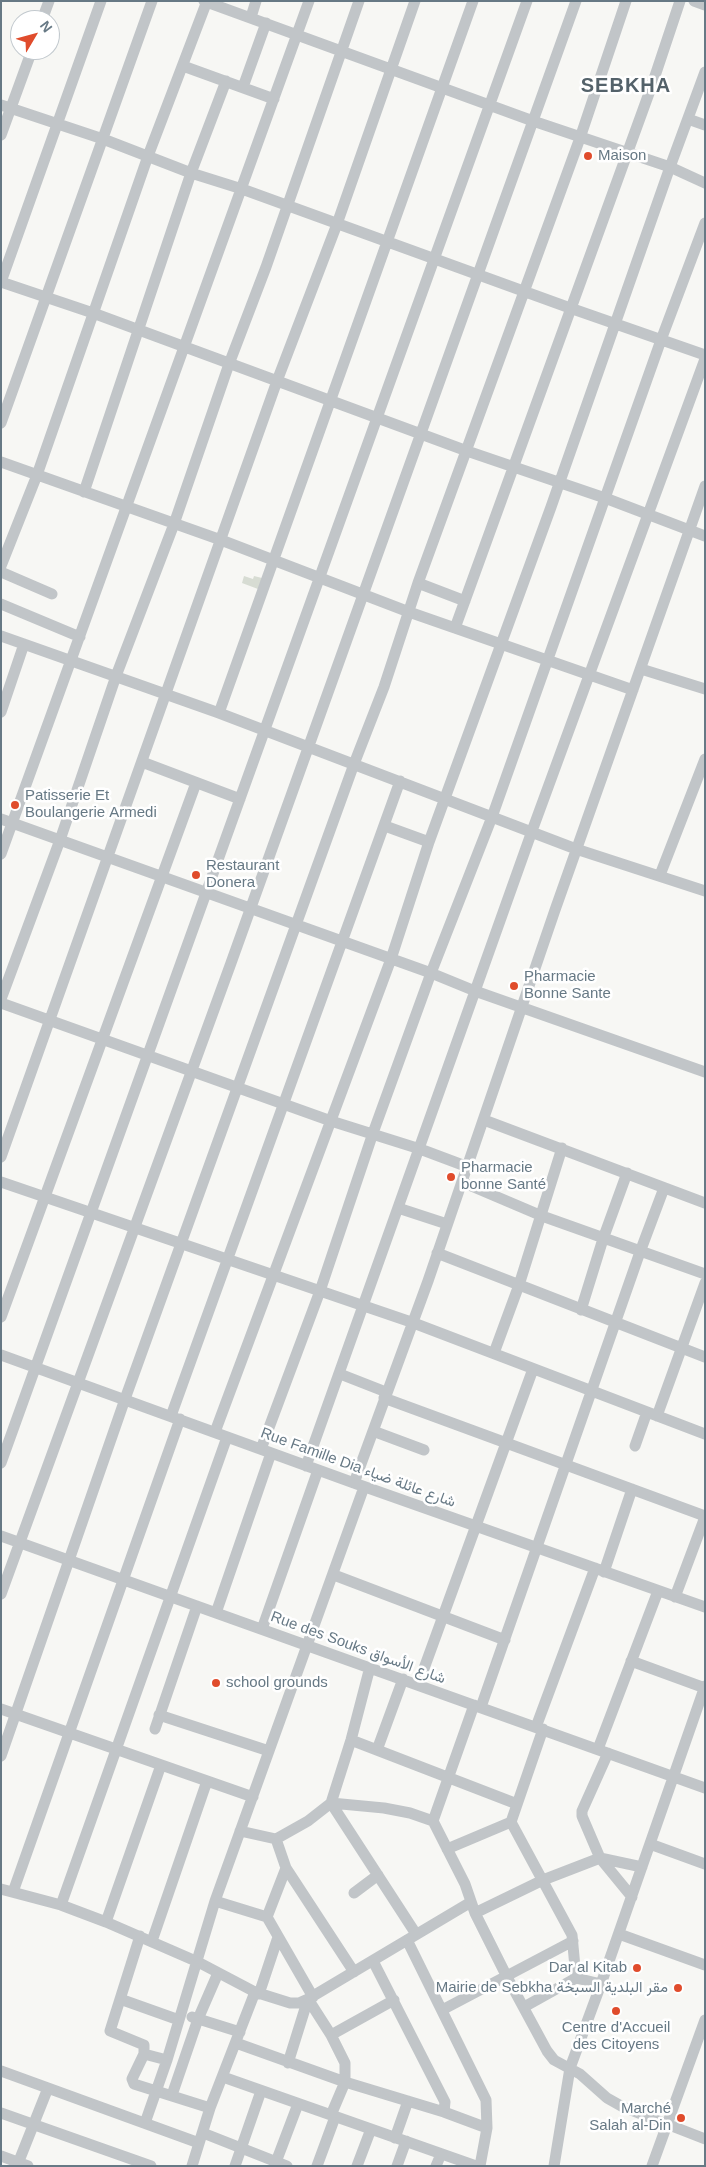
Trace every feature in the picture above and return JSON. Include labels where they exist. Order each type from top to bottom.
[{"type":"street","points":[[101,1],[1,282],[186,346],[229,364],[377,416],[467,451],[605,498],[705,536]]},
{"type":"street","points":[[1,423],[152,1]]},
{"type":"street","points":[[251,17],[256,1]]},
{"type":"street","points":[[1,854],[128,507],[309,1]]},
{"type":"street","points":[[1,999],[60,840],[116,676],[174,524],[229,364],[266,267],[359,1]]},
{"type":"street","points":[[1,1157],[277,381],[338,224],[415,1]]},
{"type":"street","points":[[218,713],[275,561],[330,400],[473,1]]},
{"type":"street","points":[[1,1463],[527,1]]},
{"type":"street","points":[[1,1594],[18,1542],[77,1382],[136,1228],[576,1]]},
{"type":"street","points":[[1,1756],[125,1399],[354,764],[384,687],[418,583],[580,138],[626,1]]},
{"type":"street","points":[[456,628],[652,85],[680,1]]},
{"type":"street","points":[[694,1],[705,5]]},
{"type":"street","points":[[1,566],[37,475],[148,156],[206,2],[443,87],[489,106],[670,167],[705,183]]},
{"type":"street","points":[[243,87],[266,23]]},
{"type":"street","points":[[1,135],[6,107],[27,60]]},
{"type":"street","points":[[183,66],[274,99]]},
{"type":"street","points":[[215,1432],[391,959],[429,842],[560,482],[705,72]]},
{"type":"street","points":[[84,492],[191,173],[226,81]]},
{"type":"street","points":[[6,107],[148,156],[191,173],[242,189],[524,292],[705,355]]},
{"type":"street","points":[[688,119],[705,125]]},
{"type":"street","points":[[216,1613],[266,1451],[373,1133],[431,973],[492,817],[661,340],[705,223]]},
{"type":"street","points":[[262,1629],[340,1374],[532,832],[705,359]]},
{"type":"street","points":[[1,462],[221,540],[409,612],[634,690]]},
{"type":"street","points":[[145,2123],[198,1962],[215,1901],[268,1751],[334,1576],[372,1430],[468,1167],[576,849],[705,486]]},
{"type":"street","points":[[1,572],[52,594]]},
{"type":"street","points":[[418,583],[465,601]]},
{"type":"street","points":[[1,604],[80,637]]},
{"type":"street","points":[[1,636],[218,713],[576,849],[705,891]]},
{"type":"street","points":[[1,712],[24,644]]},
{"type":"street","points":[[641,669],[705,689]]},
{"type":"street","points":[[660,875],[705,759]]},
{"type":"street","points":[[142,762],[240,799]]},
{"type":"street","points":[[400,781],[228,1259],[123,1580],[68,1733],[7,1890],[61,1905],[106,1922],[198,1962],[257,1993],[290,2003],[300,2003],[311,1998],[471,1902]]},
{"type":"street","points":[[1,1317],[196,783]]},
{"type":"street","points":[[1,819],[431,973],[522,1008],[705,1072]]},
{"type":"street","points":[[384,826],[429,842]]},
{"type":"street","points":[[1,1003],[331,1121],[373,1133],[468,1167]]},
{"type":"street","points":[[484,1120],[705,1203]]},
{"type":"street","points":[[494,1353],[542,1216],[562,1148]]},
{"type":"street","points":[[581,1310],[627,1173]]},
{"type":"street","points":[[1,1182],[412,1322],[705,1434]]},
{"type":"street","points":[[462,1182],[542,1216],[705,1274]]},
{"type":"street","points":[[433,1821],[447,1778],[505,1640],[664,1188]]},
{"type":"street","points":[[398,1208],[447,1224]]},
{"type":"street","points":[[437,1253],[705,1357]]},
{"type":"street","points":[[635,1446],[652,1414],[681,1348],[705,1283]]},
{"type":"street","name":"Rue Famille Dia شارع عائلة ضياء","points":[[1,1355],[359,1485],[705,1607]]},
{"type":"street","points":[[418,1685],[533,1369]]},
{"type":"street","points":[[340,1374],[385,1395],[705,1516],[675,1597]]},
{"type":"street","points":[[372,1430],[424,1450]]},
{"type":"street","points":[[61,1905],[227,1437]]},
{"type":"street","points":[[576,1978],[573,1941],[544,1880],[511,1822],[540,1728],[632,1489]]},
{"type":"street","name":"Rue des Souks شارع الأسواق","points":[[1,1536],[705,1788]]},
{"type":"street","points":[[334,1576],[505,1640]]},
{"type":"street","points":[[632,1897],[600,1858],[582,1811],[631,1661],[658,1590]]},
{"type":"street","points":[[155,1729],[197,1606]]},
{"type":"street","points":[[554,2166],[570,2068],[705,1687],[631,1661]]},
{"type":"street","points":[[240,1832],[276,1839],[308,1821],[331,1802],[351,1740],[370,1667]]},
{"type":"street","points":[[377,1750],[403,1679]]},
{"type":"street","points":[[1,1709],[253,1797]]},
{"type":"street","points":[[159,1715],[268,1751]]},
{"type":"street","points":[[351,1740],[517,1804]]},
{"type":"street","points":[[106,1922],[161,1765]]},
{"type":"street","points":[[152,1941],[207,1781]]},
{"type":"street","points":[[331,1802],[384,1808],[410,1813],[433,1821],[465,1884],[475,1914],[547,2051],[554,2060],[570,2068],[607,2098],[623,2108],[705,2139]]},
{"type":"street","points":[[331,1802],[378,1875],[412,1937],[442,2010],[486,2100],[487,2128],[480,2166]]},
{"type":"street","points":[[447,1849],[511,1822]]},
{"type":"street","points":[[276,1839],[286,1868],[354,1972]]},
{"type":"street","points":[[650,1844],[705,1864]]},
{"type":"street","points":[[475,1914],[544,1880],[600,1858],[642,1867]]},
{"type":"street","points":[[267,1916],[286,1868]]},
{"type":"street","points":[[354,1893],[378,1875]]},
{"type":"street","points":[[215,1901],[267,1916],[345,2063],[345,2082],[317,2166]]},
{"type":"street","points":[[619,1934],[705,1965]]},
{"type":"street","points":[[140,1936],[110,2031],[142,2042],[145,2047],[132,2082],[134,2084],[210,2108]]},
{"type":"street","points":[[192,2166],[210,2108],[278,1937]]},
{"type":"street","points":[[442,2010],[573,1941]]},
{"type":"street","points":[[373,1960],[445,2102],[444,2112]]},
{"type":"street","points":[[172,2095],[198,2019],[218,1973]]},
{"type":"street","points":[[524,2007],[576,1978],[601,1984]]},
{"type":"street","points":[[288,2063],[311,1998]]},
{"type":"street","points":[[120,1999],[180,2017],[198,2019],[288,2063],[444,2112],[487,2128]]},
{"type":"street","points":[[331,2035],[394,2000]]},
{"type":"street","points":[[652,2166],[705,2020]]},
{"type":"street","points":[[144,2054],[167,2060]]},
{"type":"street","points":[[1,2071],[145,2123],[240,2149],[282,2164],[298,2104]]},
{"type":"street","points":[[223,2077],[476,2166]]},
{"type":"street","points":[[1,2156],[21,2165],[33,2125],[48,2088]]},
{"type":"street","points":[[234,2166],[260,2091]]},
{"type":"street","points":[[397,2166],[408,2101]]},
{"type":"street","points":[[1,2114],[151,2166]]},
{"type":"street","points":[[357,2166],[371,2129]]},
{"type":"street","points":[[436,2166],[441,2154]]},
{"type":"shaded area","points":[[244,576],[253,579],[254,576],[262,578],[258,589],[242,583]]},
{"type":"place","name":"Maison","points":[[588,156]]},
{"type":"place","name":"Patisserie Et Boulangerie Armedi","points":[[15,805]]},
{"type":"place","name":"Restaurant Donera","points":[[196,875]]},
{"type":"place","name":"Pharmacie Bonne Sante","points":[[514,986]]},
{"type":"place","name":"Pharmacie bonne Santé","points":[[451,1177]]},
{"type":"place","name":"school grounds","points":[[216,1683]]},
{"type":"place","name":"Dar al Kitab","points":[[637,1968]]},
{"type":"place","name":"Mairie de Sebkha مقر البلدية السبخة","points":[[678,1988]]},
{"type":"place","name":"Centre d'Accueil des Citoyens","points":[[616,2011]]},
{"type":"place","name":"Marché Salah al-Din","points":[[681,2118]]},
{"type":"district","name":"SEBKHA","points":[[626,86]]}]
